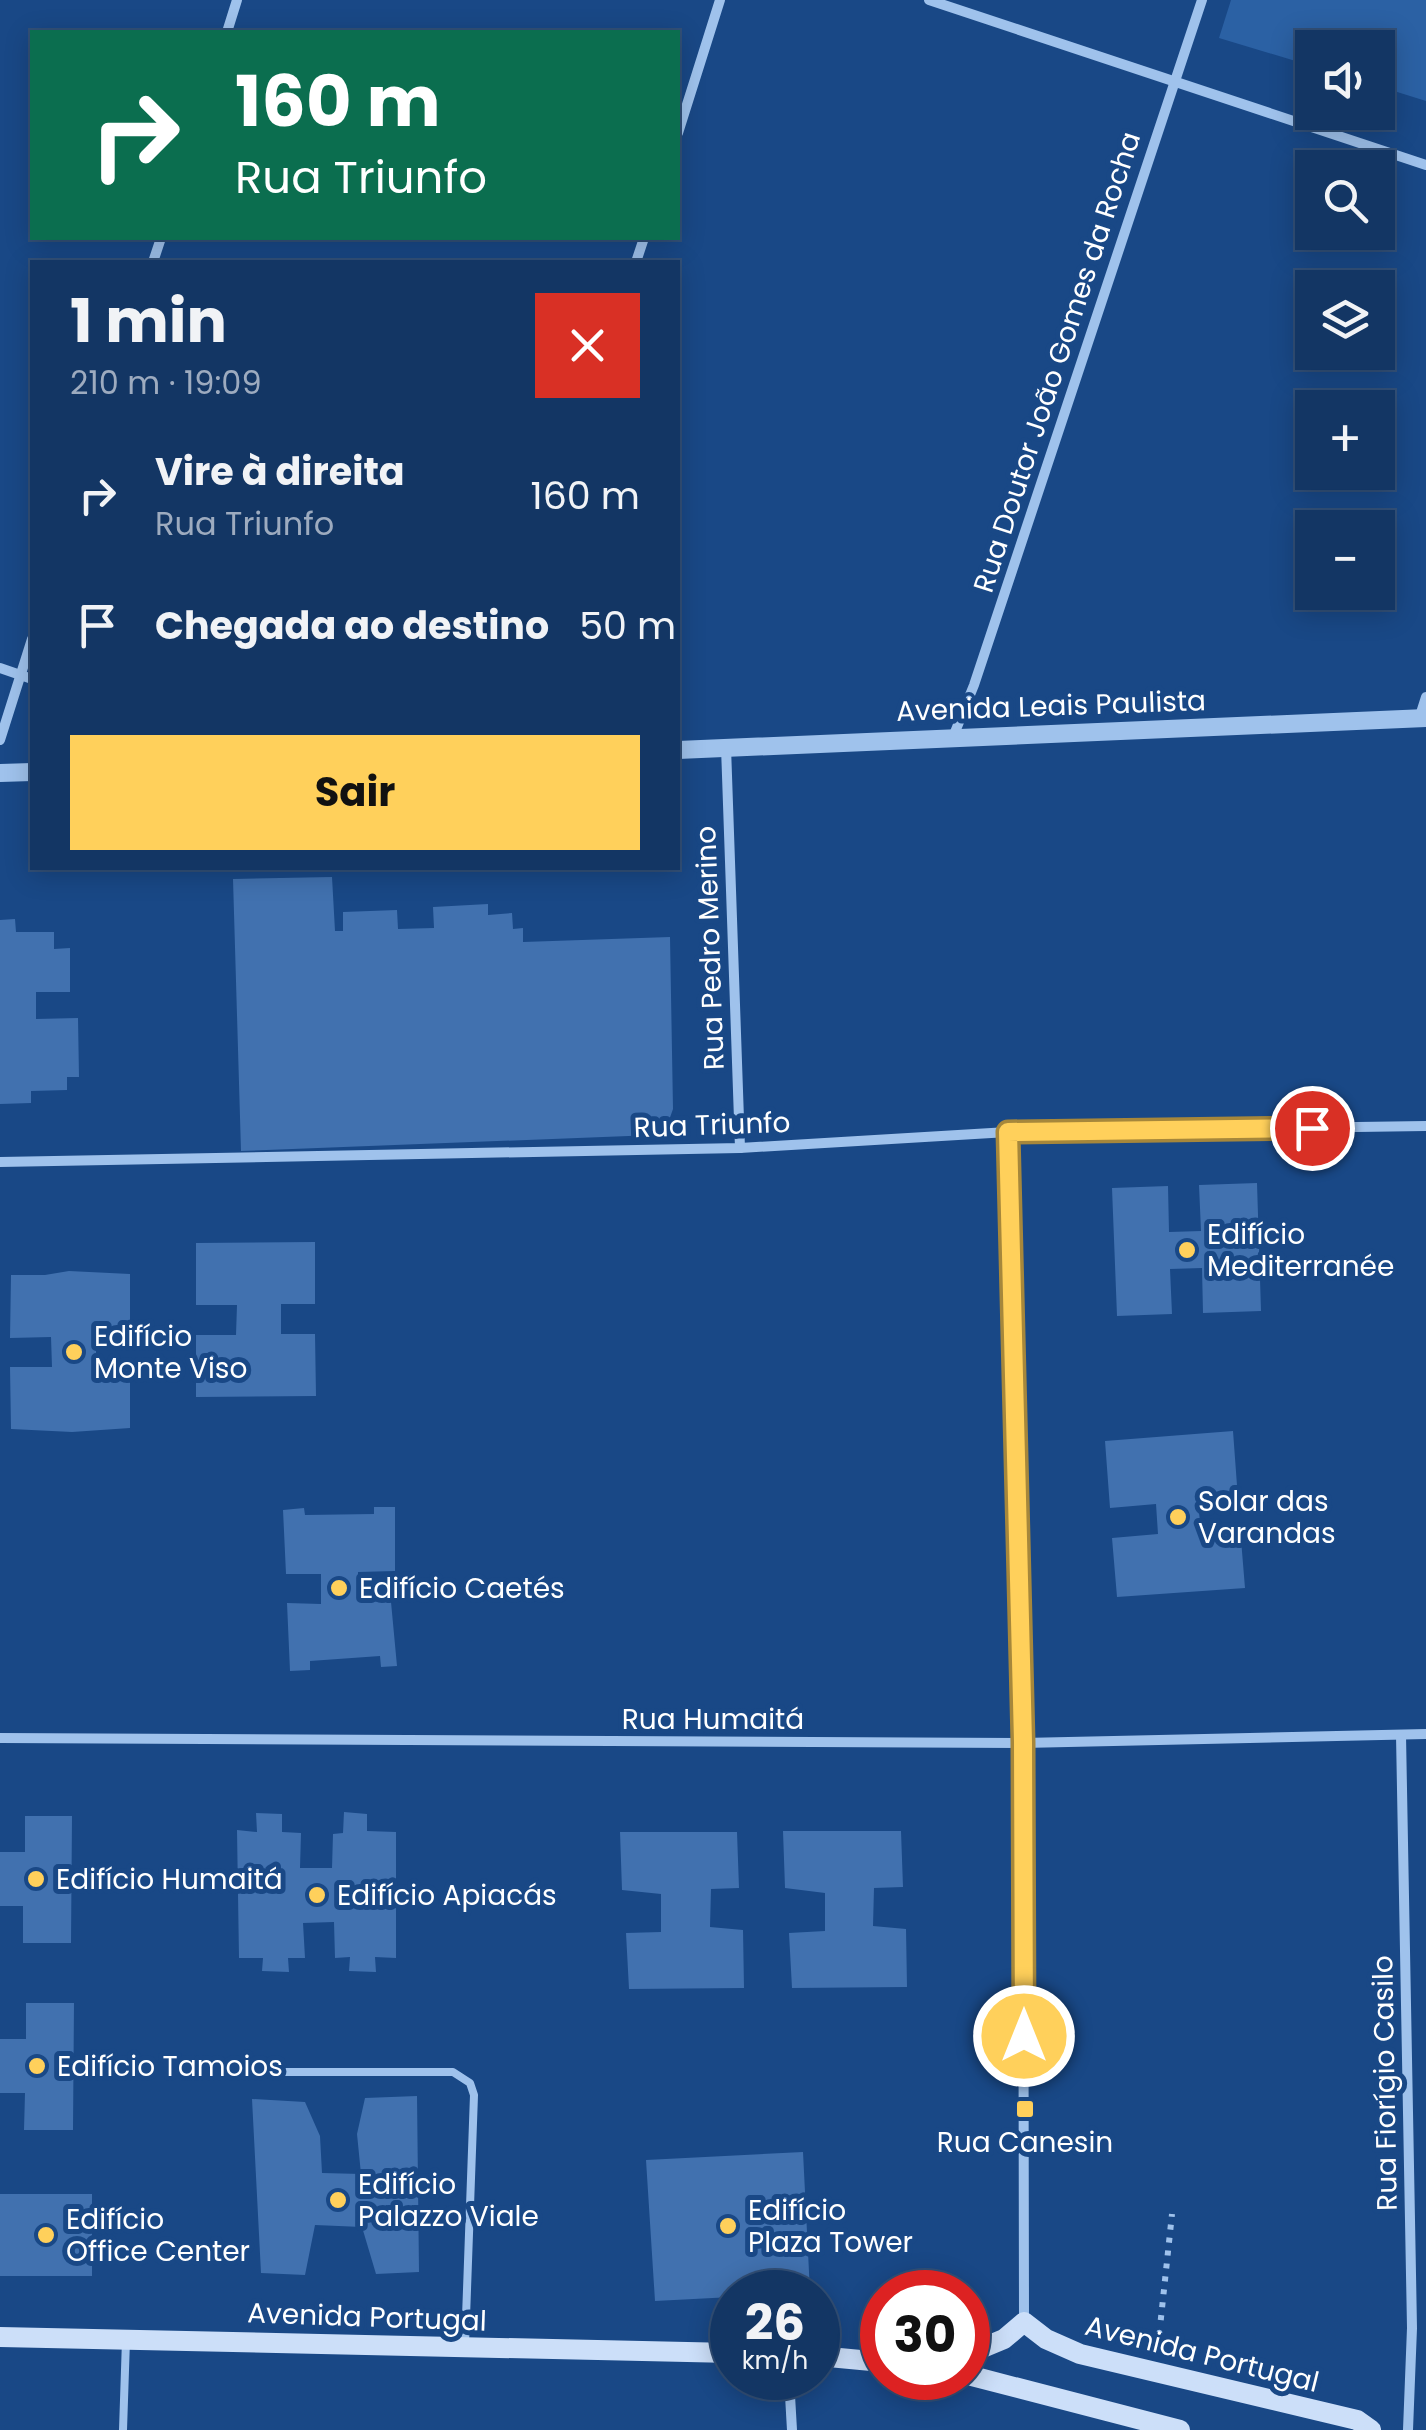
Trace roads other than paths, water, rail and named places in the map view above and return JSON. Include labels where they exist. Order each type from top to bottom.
[{"type":"main road","points":[[990,2345],[1024,2322]]},
{"type":"main road","name":"Avenida Portugal","points":[[1024,2322],[1068,2350],[1357,2420],[1371,2430]]},
{"type":"main road","name":"Avenida Portugal","points":[[0,2337],[710,2353]]},
{"type":"main road","points":[[990,2381],[1180,2430]]},
{"type":"street","points":[[228,30],[237,0]]},
{"type":"street","points":[[680,126],[720,0]]},
{"type":"street","points":[[929,0],[1426,165]]},
{"type":"street","name":"Rua Doutor João Gomes da Rocha","points":[[953,737],[974,685],[1202,0]]},
{"type":"street","points":[[0,668],[27,677],[0,740]]},
{"type":"street","points":[[1423,719],[1426,698]]},
{"type":"street","name":"Avenida Leais Paulista","points":[[680,750],[1423,719]]},
{"type":"street","name":"Rua Pedro Merino","points":[[726,747],[740,1148]]},
{"type":"street","points":[[0,772],[30,772]]},
{"type":"street","name":"Rua Triunfo","points":[[0,1162],[740,1148],[1008,1132],[1426,1126]]},
{"type":"street","points":[[1008,1132],[1023,1742],[1024,2322]]},
{"type":"street","name":"Rua Fiorígio Casilo","points":[[1402,1734],[1412,2328],[1408,2430]]},
{"type":"street","name":"Rua Humaitá","points":[[0,1738],[1023,1742],[1426,1734]]},
{"type":"street","points":[[791,2400],[792,2430]]},
{"type":"lane","points":[[276,2072],[452,2072],[470,2083],[474,2096],[464,2348]]},
{"type":"lane","points":[[123,2430],[126,2339]]},
{"type":"place","name":"Edifício Mediterranée","points":[[1187,1250]]},
{"type":"place","name":"Edifício Monte Viso","points":[[74,1352]]},
{"type":"place","name":"Solar das Varandas","points":[[1178,1517]]},
{"type":"place","name":"Edifício Caetés","points":[[339,1588]]},
{"type":"place","name":"Edifício Humaitá","points":[[36,1879]]},
{"type":"place","name":"Edifício Apiacás","points":[[317,1895]]},
{"type":"place","name":"Edifício Tamoios","points":[[37,2066]]},
{"type":"place","name":"Rua Canesin","points":[[1025,2109]]},
{"type":"place","name":"Edifício Palazzo Viale","points":[[338,2200]]},
{"type":"place","name":"Edifício Plaza Tower","points":[[728,2226]]},
{"type":"place","name":"Edifício Office Center","points":[[46,2235]]}]
